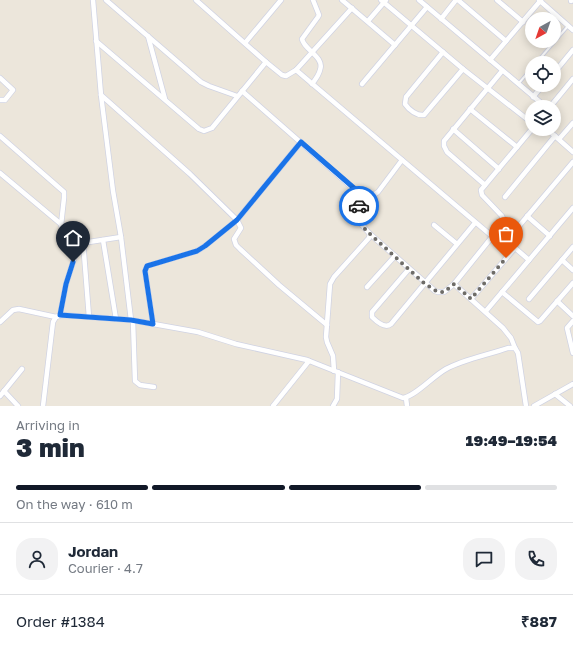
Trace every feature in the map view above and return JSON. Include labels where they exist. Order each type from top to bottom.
[{"type":"street","points":[[93,0],[101,95],[113,191],[121,237],[132,320],[135,381],[140,385],[154,387]]},
{"type":"street","points":[[106,0],[201,82],[237,96]]},
{"type":"street","points":[[196,0],[266,62],[282,75],[286,76],[296,70],[352,8]]},
{"type":"street","points":[[245,43],[280,0]]},
{"type":"street","points":[[312,84],[321,68],[319,60],[304,45],[302,39],[318,17],[318,12],[313,0]]},
{"type":"street","points":[[342,0],[395,45]]},
{"type":"street","points":[[441,19],[457,0],[506,41]]},
{"type":"street","points":[[497,0],[523,22]]},
{"type":"street","points":[[490,60],[540,0],[573,30]]},
{"type":"street","points":[[368,21],[384,1],[411,26],[463,69],[525,118]]},
{"type":"street","points":[[421,1],[538,100]]},
{"type":"street","points":[[362,84],[427,7]]},
{"type":"street","points":[[148,36],[166,100]]},
{"type":"street","points":[[96,42],[199,129],[204,131],[212,128],[266,62]]},
{"type":"street","points":[[561,65],[573,50]]},
{"type":"street","points":[[443,52],[406,97],[405,104],[407,107],[416,114],[424,115],[463,69]]},
{"type":"street","points":[[296,70],[493,237]]},
{"type":"street","points":[[485,185],[447,152],[444,146],[444,141],[502,71]]},
{"type":"street","points":[[0,78],[13,90],[5,100],[0,100]]},
{"type":"street","points":[[556,100],[573,79]]},
{"type":"street","points":[[242,91],[362,195],[364,200]]},
{"type":"street","points":[[534,97],[538,92]]},
{"type":"street","points":[[101,95],[190,174],[237,220],[241,228],[234,237],[236,245],[279,285],[327,325]]},
{"type":"street","points":[[470,109],[517,147]]},
{"type":"street","points":[[505,197],[557,138],[573,123]]},
{"type":"street","points":[[453,129],[499,169]]},
{"type":"street","points":[[0,136],[64,192],[61,225]]},
{"type":"street","points":[[402,160],[378,192],[364,200],[354,213],[354,216],[370,234],[425,284],[438,292],[444,292],[454,284],[502,225],[504,219],[482,195],[481,190],[526,136]]},
{"type":"street","points":[[557,138],[573,152]]},
{"type":"street","points":[[153,324],[145,271],[147,266],[197,251],[205,246],[237,220],[301,142]]},
{"type":"street","points":[[529,260],[508,242],[508,239],[573,162]]},
{"type":"street","points":[[0,173],[81,240],[89,242],[121,237]]},
{"type":"street","points":[[486,312],[573,208]]},
{"type":"street","points":[[528,216],[550,236]]},
{"type":"street","points":[[409,269],[372,312],[371,315],[375,320],[385,326],[388,326],[425,284],[475,223]]},
{"type":"street","points":[[434,225],[457,244]]},
{"type":"street","points":[[333,406],[337,399],[336,372],[333,356],[326,340],[329,288],[332,281],[369,238],[370,234]]},
{"type":"street","points":[[43,406],[53,322],[58,316],[66,284],[81,240]]},
{"type":"street","points":[[81,240],[89,317]]},
{"type":"street","points":[[103,240],[116,319]]},
{"type":"street","points":[[529,299],[573,247]]},
{"type":"street","points":[[471,299],[514,248]]},
{"type":"street","points":[[367,286],[395,256]]},
{"type":"street","points":[[562,260],[573,270]]},
{"type":"street","points":[[502,292],[538,322],[573,283]]},
{"type":"street","points":[[454,284],[507,331],[518,353],[526,406]]},
{"type":"street","points":[[557,302],[573,316]]},
{"type":"street","points":[[0,322],[13,310],[19,309],[58,316],[132,320],[198,332],[236,344],[310,361],[400,398],[406,398],[446,369],[508,348],[515,348]]},
{"type":"street","points":[[573,321],[568,328],[573,353]]},
{"type":"street","points":[[273,406],[310,361]]},
{"type":"street","points":[[0,396],[22,369]]},
{"type":"street","points":[[535,406],[573,384]]},
{"type":"street","points":[[4,391],[18,406]]},
{"type":"street","points":[[555,394],[570,406]]},
{"type":"street","points":[[406,398],[407,406]]},
{"type":"lane","points":[[542,56],[568,26]]},
{"type":"lane","points":[[518,84],[525,76]]},
{"type":"way so far","points":[[359,206],[354,213],[355,219],[425,284],[435,291],[444,292],[454,284],[471,299],[506,258]]},
{"type":"route","points":[[73,262],[66,284],[60,315],[131,320],[153,324],[145,271],[146,267],[150,264],[197,251],[205,246],[237,220],[301,142],[362,195],[364,200],[359,206]]}]
